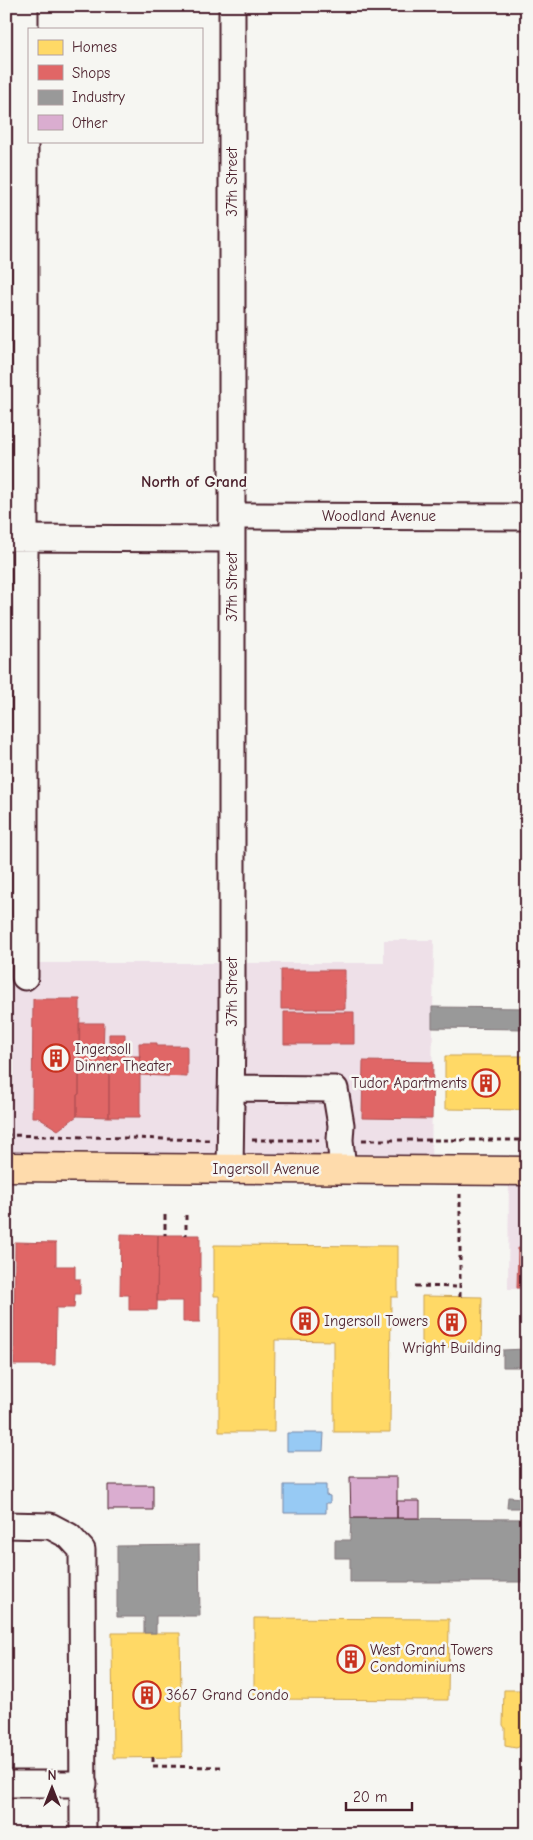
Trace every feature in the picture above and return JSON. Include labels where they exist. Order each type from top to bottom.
[{"type":"main road","name":"Ingersoll Avenue","points":[[6,1167],[527,1171]]},
{"type":"street","points":[[25,6],[15,538],[25,977]]},
{"type":"street","name":"37th Street","points":[[230,1169],[232,6]]},
{"type":"street","name":"Woodland Avenue","points":[[15,538],[232,527],[527,517]]},
{"type":"street","points":[[231,1088],[336,1089],[341,1125],[340,1140],[343,1169]]},
{"type":"street","points":[[6,1525],[50,1526],[68,1536],[82,1550],[83,1834]]},
{"type":"street","points":[[6,1784],[84,1784]]},
{"type":"path","points":[[6,1136],[210,1140]]},
{"type":"path","points":[[248,1140],[527,1140]]},
{"type":"path","points":[[460,1170],[460,1297]]},
{"type":"path","points":[[165,1215],[165,1234]]},
{"type":"path","points":[[186,1215],[186,1235]]},
{"type":"path","points":[[415,1286],[460,1287]]},
{"type":"path","points":[[152,1758],[152,1766],[224,1767]]},
{"type":"shaded area","points":[[6,816],[25,816],[25,963],[384,963],[384,940],[434,940],[431,1170],[6,1167]]},
{"type":"shaded area","points":[[509,1171],[527,1171],[527,1289],[508,1289]]},
{"type":"water","points":[[287,1433],[324,1433],[323,1451],[287,1451]]},
{"type":"water","points":[[284,1485],[326,1485],[326,1495],[330,1496],[330,1503],[326,1503],[326,1513],[284,1513]]},
{"type":"building: Homes","name":"Tudor Apartments","points":[[445,1056],[527,1056],[527,1110],[445,1109]]},
{"type":"building: Homes","name":"Ingersoll Towers","points":[[214,1245],[398,1246],[398,1297],[391,1297],[390,1432],[334,1432],[334,1341],[275,1340],[274,1432],[219,1432],[219,1296],[214,1296]]},
{"type":"building: Homes","name":"Wright Building","points":[[422,1296],[482,1297],[481,1347],[422,1347]]},
{"type":"building: Homes","name":"West Grand Towers Condominiums","points":[[254,1618],[449,1619],[448,1700],[254,1699]]},
{"type":"building: Homes","name":"3667 Grand Condo","points":[[112,1633],[180,1633],[182,1757],[113,1758]]},
{"type":"building: Homes","points":[[504,1690],[527,1690],[527,1756],[521,1756],[521,1746],[516,1748],[505,1746],[505,1728],[503,1725]]},
{"type":"building: Shops","points":[[281,970],[345,970],[345,1009],[281,1009]]},
{"type":"building: Shops","name":"Ingersoll Dinner Theater","points":[[33,999],[80,999],[77,1116],[58,1130],[37,1117],[32,1117]]},
{"type":"building: Shops","points":[[284,1012],[354,1012],[354,1044],[284,1044]]},
{"type":"building: Shops","points":[[79,1023],[104,1023],[103,1056],[109,1056],[109,1117],[77,1116],[77,1095],[79,1094]]},
{"type":"building: Shops","points":[[109,1034],[125,1034],[125,1056],[140,1056],[140,1117],[109,1117]]},
{"type":"building: Shops","points":[[139,1043],[157,1043],[157,1046],[187,1046],[187,1077],[140,1075]]},
{"type":"building: Shops","points":[[363,1061],[433,1062],[432,1119],[362,1118]]},
{"type":"building: Shops","points":[[121,1234],[158,1235],[157,1310],[129,1310],[129,1295],[120,1295]]},
{"type":"building: Shops","points":[[158,1235],[200,1235],[200,1322],[183,1322],[183,1301],[157,1301]]},
{"type":"building: Shops","points":[[15,1242],[56,1243],[56,1266],[75,1266],[75,1279],[80,1279],[80,1294],[75,1294],[74,1308],[56,1308],[55,1365],[14,1365]]},
{"type":"building: Shops","points":[[518,1248],[527,1249],[527,1288],[517,1288]]},
{"type":"building: Industry","points":[[432,1007],[527,1008],[527,1029],[432,1028]]},
{"type":"building: Industry","points":[[525,1349],[526,1367],[503,1367],[503,1350]]},
{"type":"building: Industry","points":[[508,1497],[527,1498],[527,1508],[507,1508]]},
{"type":"building: Industry","points":[[351,1518],[527,1519],[527,1582],[350,1582],[350,1558],[335,1558],[335,1540],[350,1540]]},
{"type":"building: Industry","points":[[199,1545],[200,1616],[156,1616],[156,1633],[144,1633],[144,1617],[117,1617],[117,1546]]},
{"type":"building: Other","points":[[350,1477],[397,1477],[397,1518],[351,1518]]},
{"type":"building: Other","points":[[108,1485],[153,1485],[153,1510],[108,1510]]},
{"type":"building: Other","points":[[397,1501],[420,1501],[420,1518],[397,1518]]},
{"type":"place","name":"Ingersoll Dinner Theater","points":[[56,1058]]},
{"type":"place","name":"Tudor Apartments","points":[[486,1083]]},
{"type":"place","name":"Ingersoll Towers","points":[[305,1321]]},
{"type":"place","name":"Wright Building","points":[[452,1322]]},
{"type":"place","name":"West Grand Towers Condominiums","points":[[351,1659]]},
{"type":"place","name":"3667 Grand Condo","points":[[147,1695]]},
{"type":"district","name":"North of Grand","points":[[194,481]]}]
